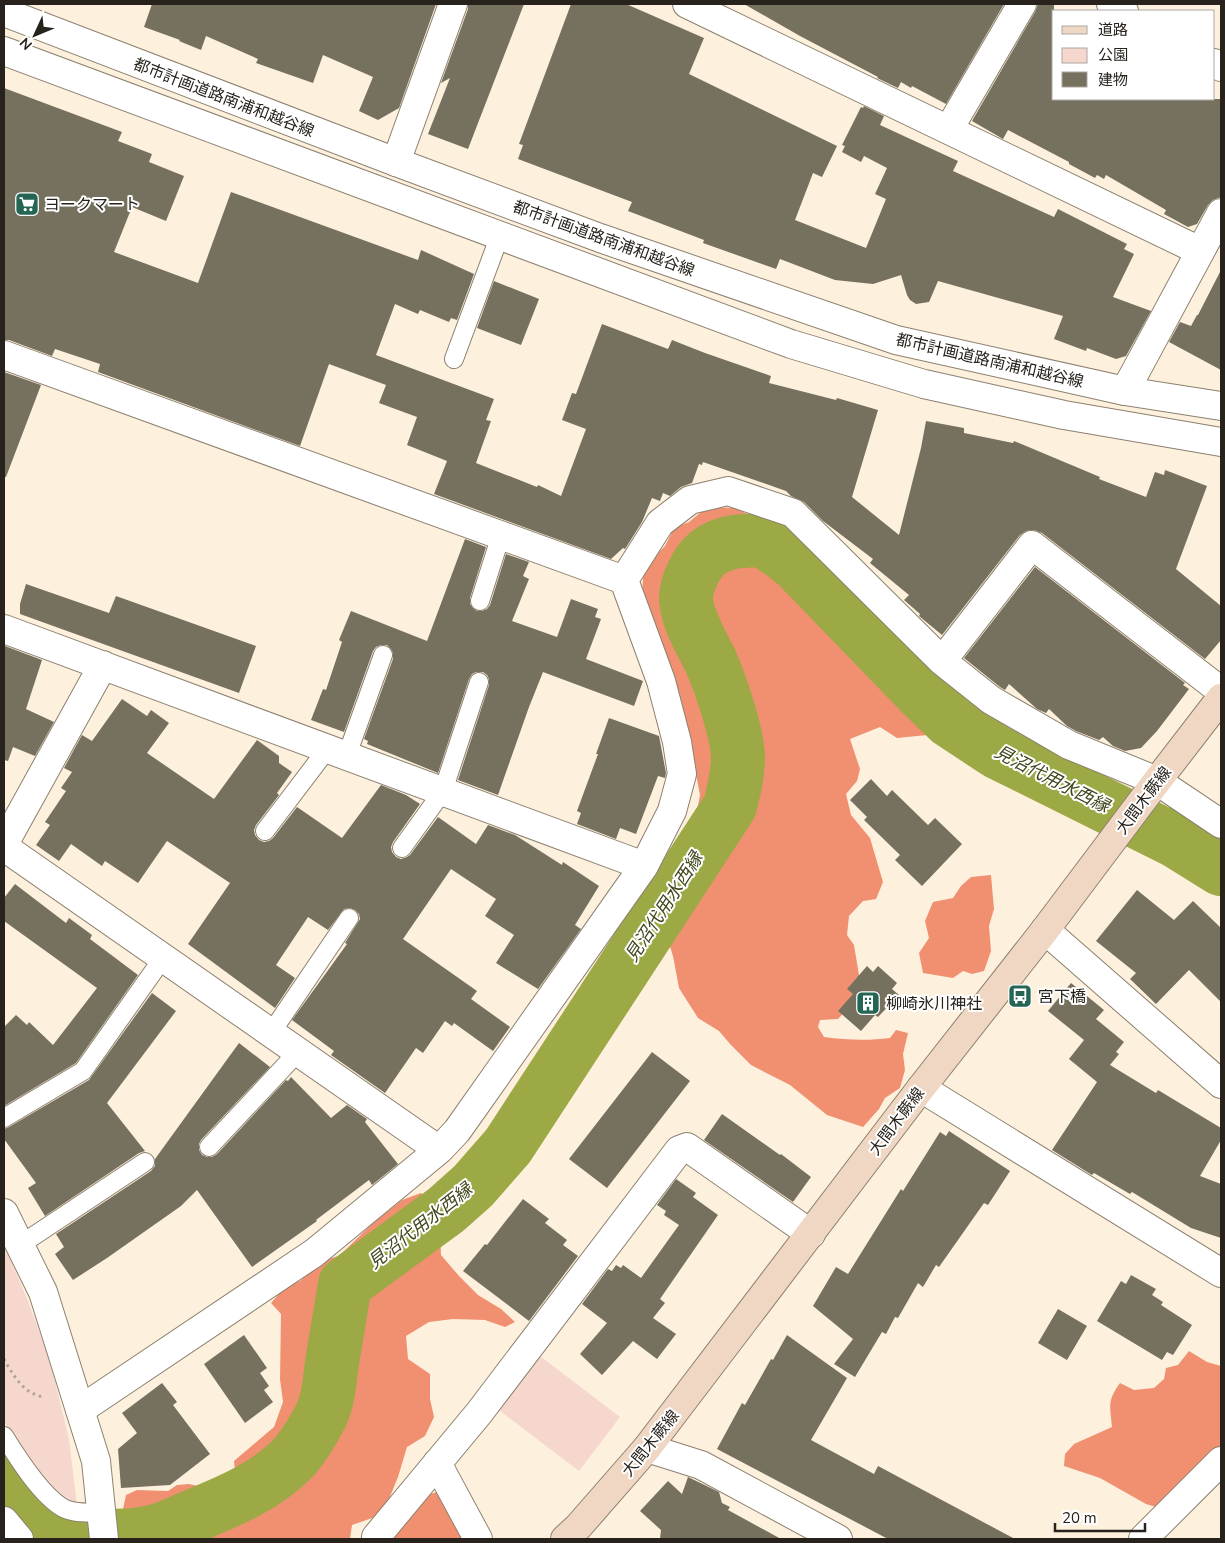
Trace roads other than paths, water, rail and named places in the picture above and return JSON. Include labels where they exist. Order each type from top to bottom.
[{"type":"main road","name":"大間木蕨線","points":[[565,1539],[578,1527],[647,1448],[1221,698]]},
{"type":"street","points":[[396,162],[453,4]]},
{"type":"street","points":[[687,4],[1200,251]]},
{"type":"street","points":[[949,129],[1022,4]]},
{"type":"street","name":"都市計画道路南浦和越谷線","points":[[4,12],[600,238],[896,340],[1125,391],[1221,406]]},
{"type":"street","name":"都市計画道路南浦和越谷線","points":[[4,51],[791,344],[924,384],[1064,414],[1221,442]]},
{"type":"street","points":[[1125,391],[1221,213]]},
{"type":"street","points":[[4,355],[624,580],[661,681],[677,742],[682,774],[672,811],[644,866],[457,1132],[439,1150],[314,1253],[78,1403]]},
{"type":"street","points":[[624,580],[660,523],[690,500],[728,491],[793,513],[942,661],[991,700],[1150,790],[1221,824]]},
{"type":"street","points":[[942,661],[1032,545],[1221,691]]},
{"type":"street","points":[[4,629],[644,866]]},
{"type":"street","points":[[103,665],[5,840],[163,958],[439,1150]]},
{"type":"street","points":[[1045,930],[1221,1084]]},
{"type":"street","points":[[921,1088],[1221,1273]]},
{"type":"street","points":[[376,1537],[479,1413],[679,1150],[687,1147],[810,1234]]},
{"type":"street","points":[[4,1213],[43,1292],[96,1462],[103,1522]]},
{"type":"street","points":[[647,1448],[701,1464],[838,1539]]},
{"type":"street","points":[[1143,1539],[1221,1460]]},
{"type":"street","points":[[437,1463],[478,1539]]},
{"type":"street","points":[[4,1521],[19,1539]]},
{"type":"lane","points":[[454,360],[500,235]]},
{"type":"lane","points":[[480,601],[501,535]]},
{"type":"lane","points":[[265,831],[338,752],[383,655]]},
{"type":"lane","points":[[402,848],[443,791],[479,682]]},
{"type":"lane","points":[[271,1033],[349,918]]},
{"type":"lane","points":[[4,1118],[83,1071],[163,958]]},
{"type":"lane","points":[[209,1147],[298,1052]]},
{"type":"lane","points":[[20,1245],[145,1162]]},
{"type":"lane","points":[[4,1436],[17,1457],[43,1490],[60,1507],[103,1522]]},
{"type":"waterway","name":"見沼代用水西縁","points":[[4,1475],[30,1507],[55,1524],[88,1534],[125,1536],[163,1529],[233,1499],[260,1485],[284,1467],[298,1453],[322,1414],[326,1400],[345,1284],[446,1210],[473,1186],[508,1146],[730,806],[736,782],[738,763],[735,735],[711,662],[689,615],[686,599],[688,586],[694,571],[702,559],[716,548],[732,542],[754,540],[775,548],[798,566],[950,721],[997,752],[1176,841],[1221,869]]},
{"type":"place","name":"ヨークマート","points":[[27,204]]},
{"type":"place","name":"宮下橋","points":[[1020,996]]},
{"type":"place","name":"柳崎氷川神社","points":[[868,1003]]}]
